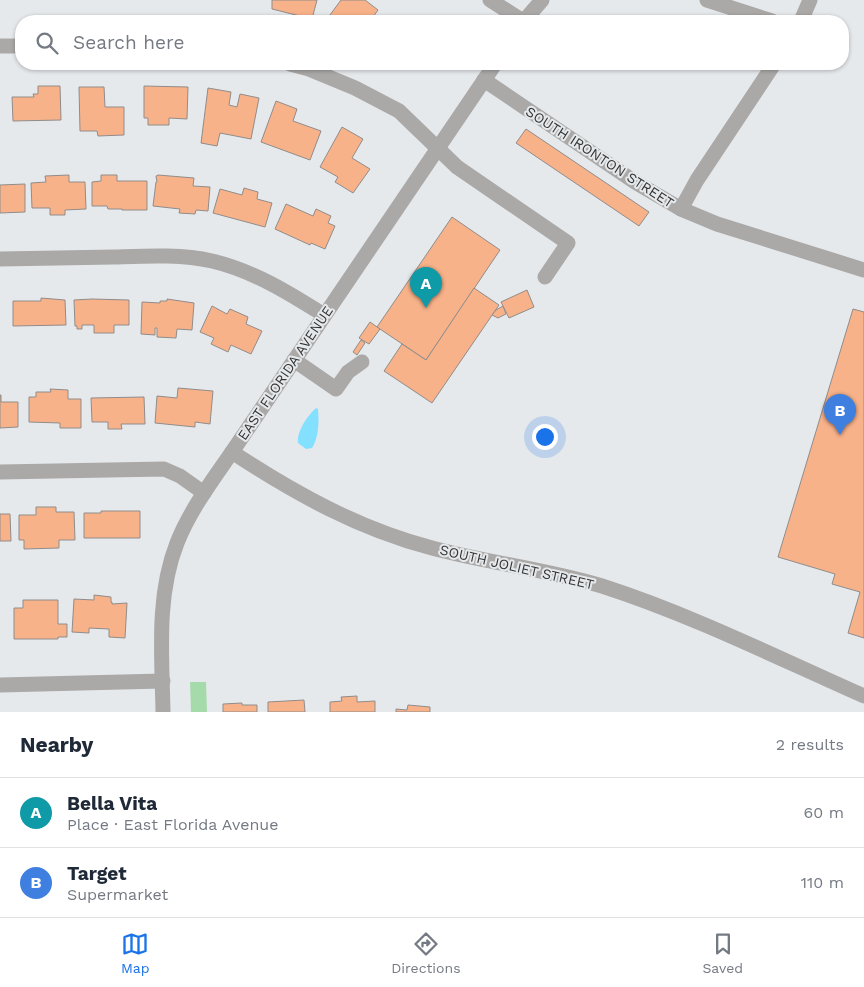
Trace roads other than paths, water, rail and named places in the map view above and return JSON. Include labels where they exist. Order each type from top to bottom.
[{"type":"street","points":[[490,0],[514,15]]},
{"type":"street","points":[[527,15],[534,0]]},
{"type":"street","points":[[529,15],[542,0]]},
{"type":"street","points":[[707,0],[753,15]]},
{"type":"street","points":[[804,15],[810,0]]},
{"type":"street","points":[[0,46],[15,46]]},
{"type":"street","points":[[309,70],[355,88],[399,112],[462,171],[568,243],[545,277]]},
{"type":"street","name":"EAST FLORIDA AVENUE","points":[[163,712],[163,609],[168,573],[181,534],[204,492],[491,70]]},
{"type":"street","points":[[681,209],[697,180],[770,70]]},
{"type":"street","name":"SOUTH IRONTON STREET","points":[[484,80],[642,186],[681,209],[717,224],[864,270]]},
{"type":"street","points":[[0,259],[149,256],[200,259],[250,273],[289,293],[324,315]]},
{"type":"street","points":[[294,360],[336,389],[348,372],[362,362]]},
{"type":"street","name":"SOUTH JOLIET STREET","points":[[232,452],[301,495],[368,527],[432,548],[556,573],[620,592],[683,616],[864,696]]},
{"type":"street","points":[[0,472],[164,469],[180,476],[204,492]]},
{"type":"street","points":[[0,685],[163,682]]},
{"type":"water","points":[[316,408],[318,409],[318,429],[316,439],[312,448],[306,449],[298,443],[299,434],[306,419]]},
{"type":"place","name":"Bella Vita","points":[[426,308]]},
{"type":"place","name":"Target","points":[[840,435]]}]
